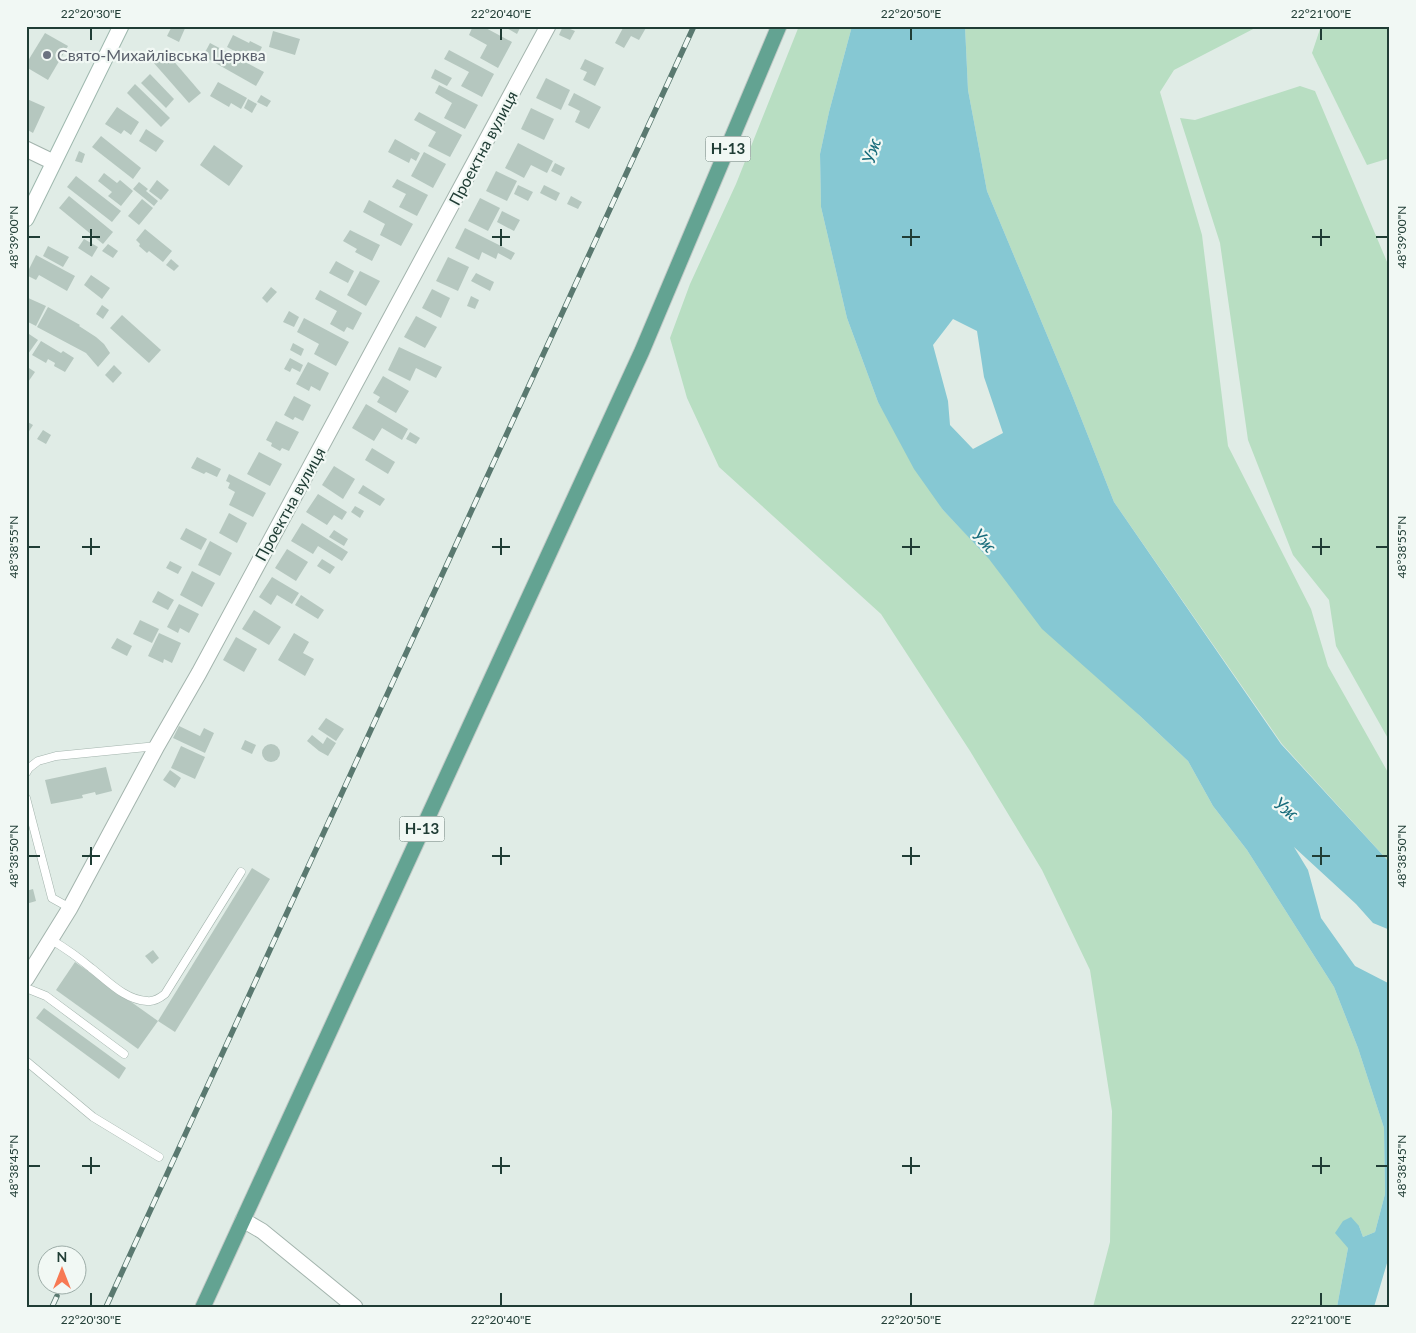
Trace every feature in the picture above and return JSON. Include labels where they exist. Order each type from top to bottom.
[{"type":"main road","name":"Н-13","points":[[203,1307],[642,351],[779,26]]},
{"type":"street","points":[[26,218],[121,26]]},
{"type":"street","name":"Проектна вулиця","points":[[26,979],[70,908],[156,746],[199,673],[548,26]]},
{"type":"street","points":[[26,149],[54,162]]},
{"type":"street","points":[[243,1220],[262,1231],[356,1307]]},
{"type":"lane","points":[[26,773],[38,761],[56,756],[156,746]]},
{"type":"lane","points":[[26,798],[52,898],[70,908]]},
{"type":"lane","points":[[50,939],[67,949],[126,995],[150,1002],[165,994],[241,872]]},
{"type":"lane","points":[[26,988],[46,996],[124,1054]]},
{"type":"lane","points":[[26,1061],[94,1117],[159,1157]]},
{"type":"green space","points":[[799,26],[852,26],[820,154],[821,207],[847,318],[878,402],[943,510],[1139,715],[1188,761],[1213,806],[1247,850],[1334,987],[1358,1048],[1384,1128],[1385,1194],[1375,1232],[1363,1237],[1359,1226],[1348,1248],[1337,1307],[1093,1307],[1110,1242],[1112,1111],[1090,970],[1042,870],[970,751],[881,614],[719,467],[687,398],[670,338],[690,284],[736,184]]},
{"type":"green space","points":[[965,26],[1259,26],[1174,70],[1160,92],[1202,235],[1228,446],[1311,609],[1328,666],[1390,776],[1390,863],[1282,744],[1114,502],[1072,395],[987,191],[968,90]]},
{"type":"green space","points":[[1321,26],[1390,26],[1390,158],[1367,165],[1312,53]]},
{"type":"green space","points":[[1300,86],[1315,91],[1390,269],[1390,742],[1336,646],[1329,600],[1293,555],[1248,440],[1220,243],[1180,118],[1195,120]]},
{"type":"water","name":"Уж","points":[[852,26],[965,26],[968,90],[987,191],[1072,395],[1114,502],[1281,744],[1390,863],[1390,930],[1373,923],[1356,904],[1294,847],[1308,870],[1321,918],[1355,966],[1388,983],[1390,1000],[1390,1253],[1374,1307],[1337,1307],[1348,1248],[1335,1233],[1343,1221],[1351,1217],[1359,1226],[1363,1237],[1375,1232],[1385,1194],[1384,1128],[1358,1048],[1334,987],[1247,850],[1213,806],[1188,761],[1042,629],[989,559],[943,510],[914,469],[878,402],[847,318],[821,207],[820,154]],"holes":[[[953,319],[977,331],[984,377],[1003,433],[973,449],[950,425],[948,401],[933,345]]]},
{"type":"building","points":[[172,26],[186,26],[179,42],[167,36]]},
{"type":"building","points":[[473,26],[482,26],[512,42],[498,68],[480,58],[487,45],[469,35]]},
{"type":"building","points":[[503,26],[521,26],[517,34]]},
{"type":"building","points":[[563,26],[575,31],[570,40],[559,35]]},
{"type":"building","points":[[624,26],[647,26],[639,40],[631,36],[624,48],[615,43]]},
{"type":"building","points":[[273,31],[300,39],[295,55],[269,47]]},
{"type":"building","name":"Свято-Михайлівська Церква","points":[[45,33],[68,46],[48,80],[26,67]]},
{"type":"building","points":[[233,35],[262,47],[256,59],[243,52],[242,55],[227,47]]},
{"type":"building","points":[[210,43],[264,72],[256,86],[203,56]]},
{"type":"building","points":[[449,50],[494,74],[482,97],[461,86],[469,72],[444,59]]},
{"type":"building","points":[[165,51],[201,93],[189,103],[153,62]]},
{"type":"building","points":[[585,59],[604,68],[595,86],[583,80],[587,72],[580,69]]},
{"type":"building","points":[[435,69],[452,78],[447,86],[431,78]]},
{"type":"building","points":[[150,74],[174,99],[166,108],[141,83]]},
{"type":"building","points":[[546,78],[570,90],[561,110],[536,98]]},
{"type":"building","points":[[218,82],[247,98],[241,109],[231,103],[229,107],[210,96]]},
{"type":"building","points":[[135,84],[170,118],[161,127],[127,93]]},
{"type":"building","points":[[439,85],[478,105],[465,129],[444,118],[452,103],[435,93]]},
{"type":"building","points":[[574,93],[601,107],[589,129],[575,122],[580,111],[568,105]]},
{"type":"building","points":[[261,95],[271,101],[267,107],[257,102]]},
{"type":"building","points":[[27,99],[45,107],[33,133],[26,129]]},
{"type":"building","points":[[248,99],[257,104],[252,113],[244,108]]},
{"type":"building","points":[[117,107],[139,122],[131,135],[124,130],[121,134],[105,124]]},
{"type":"building","points":[[531,108],[554,119],[544,140],[521,129]]},
{"type":"building","points":[[419,112],[462,135],[450,157],[428,146],[436,132],[414,120]]},
{"type":"building","points":[[146,129],[164,141],[156,152],[139,141]]},
{"type":"building","points":[[101,136],[141,168],[133,179],[92,147]]},
{"type":"building","points":[[395,139],[420,153],[416,161],[411,158],[409,163],[388,152]]},
{"type":"building","points":[[518,143],[553,161],[547,173],[531,165],[524,178],[505,168]]},
{"type":"building","points":[[214,145],[243,166],[229,186],[200,165]]},
{"type":"building","points":[[79,151],[85,154],[82,163],[75,161]]},
{"type":"building","points":[[424,152],[446,164],[433,188],[411,176]]},
{"type":"building","points":[[555,163],[565,168],[561,176],[551,171]]},
{"type":"building","points":[[496,171],[517,181],[507,201],[486,191]]},
{"type":"building","points":[[104,173],[117,183],[120,180],[133,191],[121,206],[108,196],[112,192],[98,181]]},
{"type":"building","points":[[76,176],[121,211],[112,222],[67,187]]},
{"type":"building","points":[[397,179],[428,195],[417,216],[399,207],[406,194],[392,187]]},
{"type":"building","points":[[157,180],[169,190],[161,200],[149,191]]},
{"type":"building","points":[[139,182],[158,201],[154,206],[133,189]]},
{"type":"building","points":[[518,185],[533,192],[528,201],[514,194]]},
{"type":"building","points":[[544,185],[560,193],[556,201],[540,193]]},
{"type":"building","points":[[69,196],[113,232],[103,244],[59,208]]},
{"type":"building","points":[[571,196],[582,202],[578,209],[567,204]]},
{"type":"building","points":[[480,198],[500,208],[488,231],[468,221]]},
{"type":"building","points":[[142,199],[153,208],[139,225],[128,216]]},
{"type":"building","points":[[369,200],[413,224],[401,246],[380,235],[385,224],[363,212]]},
{"type":"building","points":[[502,211],[520,220],[514,231],[497,222]]},
{"type":"building","points":[[465,228],[515,253],[511,260],[498,253],[496,259],[482,252],[479,260],[455,248]]},
{"type":"building","points":[[145,229],[172,251],[163,262],[139,246],[140,244],[136,240]]},
{"type":"building","points":[[350,230],[380,245],[372,261],[355,252],[357,249],[343,241]]},
{"type":"building","points":[[84,239],[98,247],[92,257],[78,248]]},
{"type":"building","points":[[108,244],[118,251],[113,258],[102,251]]},
{"type":"building","points":[[48,246],[69,257],[63,267],[43,256]]},
{"type":"building","points":[[36,255],[75,276],[67,291],[39,275],[36,280],[26,275]]},
{"type":"building","points":[[448,257],[469,267],[458,291],[436,281]]},
{"type":"building","points":[[171,259],[179,266],[174,271],[166,265]]},
{"type":"building","points":[[336,261],[354,271],[348,283],[329,273]]},
{"type":"building","points":[[360,271],[380,281],[366,306],[347,295]]},
{"type":"building","points":[[476,273],[494,282],[490,291],[471,281]]},
{"type":"building","points":[[91,275],[110,288],[102,299],[84,285]]},
{"type":"building","points":[[271,287],[277,292],[267,303],[262,298]]},
{"type":"building","points":[[432,289],[450,298],[441,318],[422,308]]},
{"type":"building","points":[[320,290],[362,313],[353,330],[347,327],[344,332],[330,324],[337,311],[315,299]]},
{"type":"building","points":[[471,296],[479,300],[475,309],[467,306]]},
{"type":"building","points":[[26,297],[46,306],[36,326],[26,321]]},
{"type":"building","points":[[102,305],[109,310],[103,319],[96,314]]},
{"type":"building","points":[[48,307],[80,325],[104,344],[110,353],[98,367],[86,353],[37,327]]},
{"type":"building","points":[[289,311],[299,317],[294,327],[283,322]]},
{"type":"building","points":[[122,315],[161,350],[149,363],[110,328]]},
{"type":"building","points":[[416,316],[437,327],[425,348],[404,337]]},
{"type":"building","points":[[304,318],[349,342],[336,366],[314,354],[319,344],[297,332]]},
{"type":"building","points":[[26,332],[38,340],[28,354],[26,353]]},
{"type":"building","points":[[41,341],[61,353],[63,351],[74,358],[65,372],[54,366],[55,363],[48,359],[46,363],[32,355]]},
{"type":"building","points":[[293,343],[304,349],[301,356],[290,350]]},
{"type":"building","points":[[399,347],[442,367],[436,378],[416,368],[410,381],[388,370]]},
{"type":"building","points":[[290,358],[303,365],[300,372],[292,368],[290,372],[284,369]]},
{"type":"building","points":[[308,362],[329,373],[320,391],[311,386],[309,391],[296,384]]},
{"type":"building","points":[[114,365],[122,373],[113,383],[105,375]]},
{"type":"building","points":[[26,366],[35,372],[26,385]]},
{"type":"building","points":[[383,376],[409,391],[396,413],[377,402],[380,397],[373,393]]},
{"type":"building","points":[[294,396],[311,405],[303,421],[295,417],[293,420],[284,415]]},
{"type":"building","points":[[366,404],[408,429],[402,440],[382,428],[374,441],[352,428]]},
{"type":"building","points":[[26,421],[33,425],[26,436]]},
{"type":"building","points":[[276,421],[299,432],[289,451],[282,448],[280,451],[271,446],[272,443],[266,440]]},
{"type":"building","points":[[43,430],[51,435],[46,444],[37,439]]},
{"type":"building","points":[[410,432],[420,438],[416,444],[406,439]]},
{"type":"building","points":[[372,448],[395,462],[388,474],[365,460]]},
{"type":"building","points":[[259,452],[282,464],[270,486],[247,474]]},
{"type":"building","points":[[197,457],[221,469],[217,477],[191,468]]},
{"type":"building","points":[[334,466],[355,479],[343,499],[322,485]]},
{"type":"building","points":[[229,474],[266,493],[253,517],[229,505],[235,492],[228,488],[230,483],[226,481]]},
{"type":"building","points":[[363,485],[385,499],[380,506],[358,493]]},
{"type":"building","points":[[318,494],[347,512],[342,520],[334,515],[327,525],[306,512]]},
{"type":"building","points":[[355,506],[364,511],[360,518],[351,512]]},
{"type":"building","points":[[229,513],[247,523],[237,543],[219,533]]},
{"type":"building","points":[[302,523],[348,552],[342,561],[318,546],[313,554],[291,541]]},
{"type":"building","points":[[186,528],[207,539],[201,550],[180,539]]},
{"type":"building","points":[[334,530],[348,539],[344,546],[329,537]]},
{"type":"building","points":[[210,541],[232,553],[220,576],[198,565]]},
{"type":"building","points":[[287,549],[308,562],[296,581],[275,568]]},
{"type":"building","points":[[322,559],[335,567],[330,574],[317,566]]},
{"type":"building","points":[[170,561],[182,567],[178,574],[166,568]]},
{"type":"building","points":[[192,571],[215,583],[202,607],[180,595]]},
{"type":"building","points":[[272,577],[299,593],[292,604],[277,595],[271,605],[259,597]]},
{"type":"building","points":[[158,591],[174,600],[168,610],[152,602]]},
{"type":"building","points":[[301,595],[324,610],[318,619],[295,605]]},
{"type":"building","points":[[179,604],[199,614],[189,633],[180,628],[178,633],[167,627]]},
{"type":"building","points":[[254,610],[281,627],[269,645],[242,629]]},
{"type":"building","points":[[140,620],[159,629],[152,643],[133,634]]},
{"type":"building","points":[[159,633],[181,643],[172,663],[164,659],[163,663],[148,656]]},
{"type":"building","points":[[294,633],[309,642],[303,653],[314,659],[305,676],[278,660]]},
{"type":"building","points":[[236,637],[257,649],[244,672],[223,660]]},
{"type":"building","points":[[117,638],[132,646],[127,656],[111,648]]},
{"type":"building","points":[[326,718],[344,729],[336,741],[318,729]]},
{"type":"building","points":[[179,726],[200,736],[204,728],[214,733],[205,753],[173,738]]},
{"type":"building","points":[[312,735],[323,744],[327,737],[336,743],[328,756],[307,741]]},
{"type":"building","points":[[245,740],[256,745],[252,754],[241,749]]},
{"type":"building","points":[[271,744],[277,747],[280,753],[277,759],[271,762],[265,759],[262,753],[265,747]]},
{"type":"building","points":[[181,746],[205,757],[195,779],[171,768]]},
{"type":"building","points":[[106,767],[112,791],[96,795],[95,792],[82,795],[83,798],[51,804],[45,780]]},
{"type":"building","points":[[170,770],[181,778],[175,788],[163,780]]},
{"type":"building","points":[[252,868],[270,879],[175,1032],[158,1021]]},
{"type":"building","points":[[33,889],[36,901],[26,904],[26,891]]},
{"type":"building","points":[[153,950],[159,958],[152,964],[145,956]]},
{"type":"building","points":[[75,962],[158,1021],[138,1049],[56,990]]},
{"type":"building","points":[[44,1008],[126,1068],[119,1079],[36,1018]]},
{"type":"railway","points":[[106,1307],[694,26]]},
{"type":"railway","points":[[52,1307],[57,1296]]},
{"type":"place","name":"Свято-Михайлівська Церква","points":[[47,55]]}]
